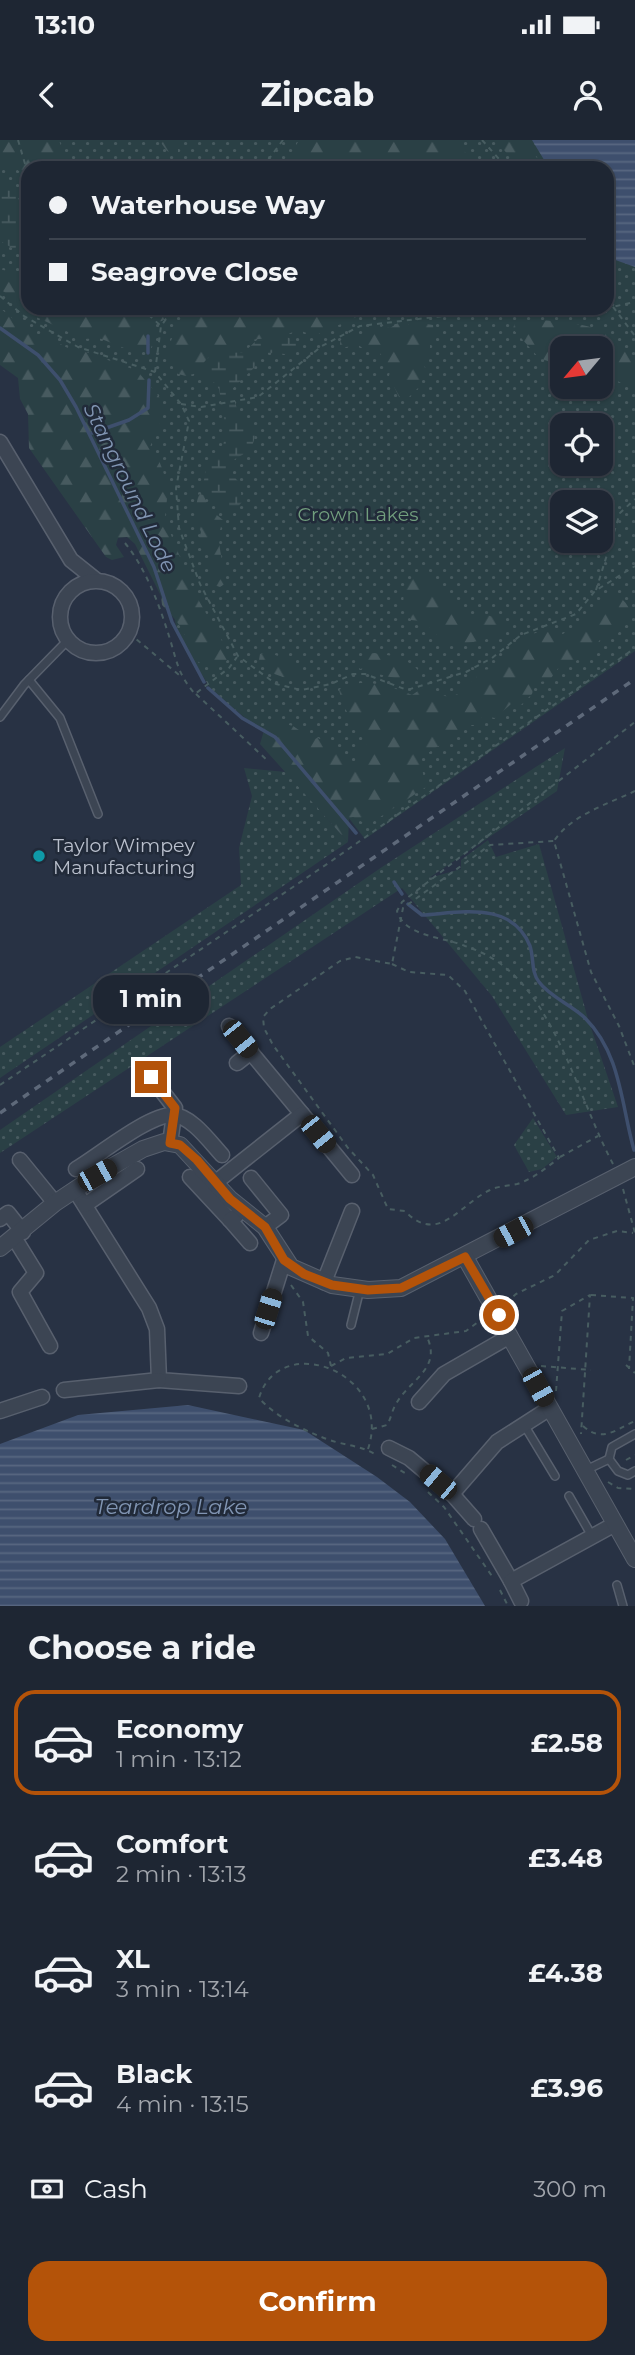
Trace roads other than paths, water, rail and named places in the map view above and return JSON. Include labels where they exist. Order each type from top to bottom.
[{"type":"street","points":[[0,442],[71,560],[96,580],[113,585],[127,597],[132,615],[129,633],[117,647],[100,654],[82,651],[67,640],[60,624],[61,606],[71,590],[82,583],[96,580]]},
{"type":"street","points":[[71,560],[71,590]]},
{"type":"street","points":[[229,1026],[352,1175]]},
{"type":"street","points":[[237,1063],[251,1052]]},
{"type":"street","points":[[151,1077],[175,1108],[170,1143]]},
{"type":"street","points":[[215,1182],[302,1114]]},
{"type":"street","points":[[76,1169],[155,1119],[173,1115],[192,1124],[222,1155]]},
{"type":"street","points":[[0,1248],[75,1190],[143,1149],[170,1143],[180,1145],[215,1182],[237,1215],[250,1243]]},
{"type":"street","points":[[20,1160],[55,1203]]},
{"type":"street","points":[[190,1177],[237,1215],[265,1227],[287,1264],[324,1282],[360,1289],[401,1288],[635,1167]]},
{"type":"street","points":[[85,1205],[137,1169]]},
{"type":"street","points":[[251,1178],[285,1220],[265,1227]]},
{"type":"street","points":[[75,1190],[149,1308],[157,1329],[159,1380]]},
{"type":"street","points":[[324,1282],[352,1211]]},
{"type":"street","points":[[0,1219],[8,1213],[36,1272],[20,1292],[50,1346]]},
{"type":"street","points":[[465,1257],[635,1559]]},
{"type":"street","points":[[261,1333],[287,1264]]},
{"type":"street","points":[[419,1402],[444,1374],[510,1336]]},
{"type":"street","points":[[64,1390],[159,1380],[244,1391]]},
{"type":"street","points":[[0,1411],[42,1396]]},
{"type":"street","points":[[452,1494],[497,1441],[551,1408]]},
{"type":"street","points":[[384,1452],[409,1458],[452,1494],[478,1524],[511,1581],[517,1604]]},
{"type":"street","points":[[511,1581],[615,1524]]},
{"type":"lane","points":[[0,716],[67,640]]},
{"type":"lane","points":[[29,680],[60,718],[98,814]]},
{"type":"lane","points":[[351,1325],[360,1289]]},
{"type":"lane","points":[[523,1423],[555,1476]]},
{"type":"lane","points":[[609,1459],[612,1447],[635,1434]]},
{"type":"lane","points":[[582,1465],[609,1459]]},
{"type":"lane","points":[[609,1459],[618,1471],[628,1475],[635,1471]]},
{"type":"lane","points":[[569,1496],[592,1536]]},
{"type":"lane","points":[[617,1585],[623,1606]]},
{"type":"water","points":[[532,140],[635,140],[635,267],[614,260],[614,161],[545,161]]},
{"type":"water","name":"Teardrop Lake","points":[[188,1405],[304,1430],[377,1477],[410,1502],[445,1539],[485,1606],[0,1606],[0,1444],[78,1415]]},
{"type":"waterway","name":"Stanground Lode","points":[[0,328],[38,355],[60,380],[76,407],[154,567],[172,622],[204,682]]},
{"type":"waterway","points":[[148,336],[148,353]]},
{"type":"waterway","points":[[92,433],[129,420],[148,408],[149,380]]},
{"type":"waterway","name":"Stanground Lode","points":[[208,688],[242,718],[275,737],[356,833]]},
{"type":"waterway","points":[[394,882],[402,894]]},
{"type":"waterway","name":"Stanground Lode","points":[[408,904],[422,915],[468,912],[498,915],[511,921],[522,931],[530,946],[539,982],[585,1018],[606,1047],[618,1080],[634,1150]]},
{"type":"railway","points":[[0,1113],[635,679]]},
{"type":"place","name":"Taylor Wimpey Manufacturing","points":[[39,856]]},
{"type":"park label","name":"Crown Lakes","points":[[358,514]]}]
